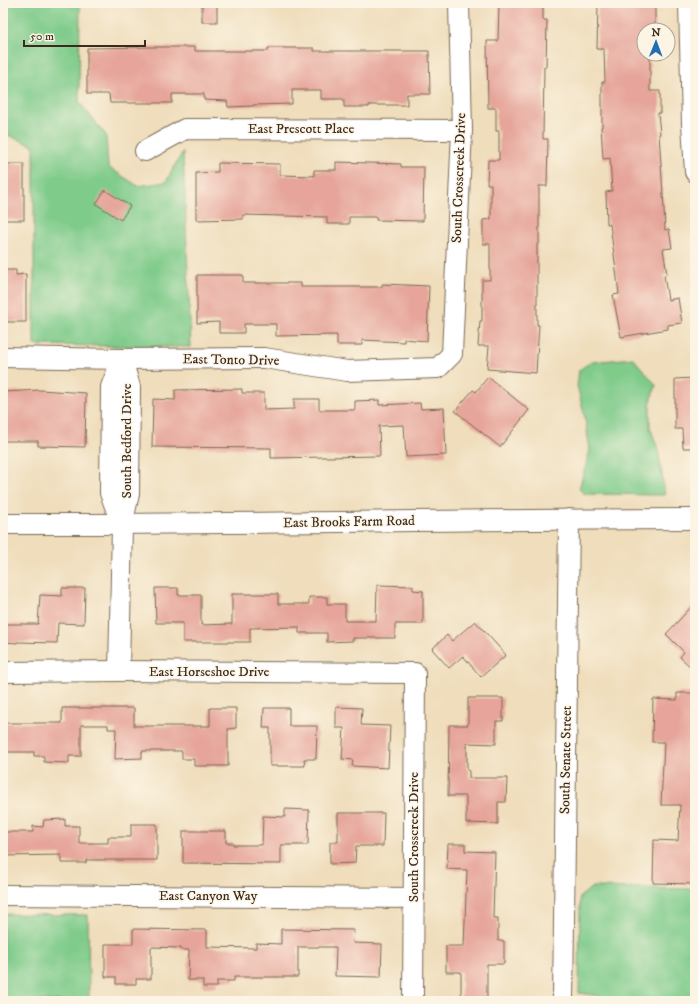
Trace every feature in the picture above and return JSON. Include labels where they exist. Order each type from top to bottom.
[{"type":"street","name":"South Crosscreek Drive","points":[[452,354],[462,130],[459,3]]},
{"type":"street","points":[[689,3],[695,172]]},
{"type":"street","name":"East Prescott Place","points":[[146,151],[185,129],[462,130]]},
{"type":"street","name":"East Tonto Drive","points":[[3,357],[122,359],[264,358],[347,371],[438,368],[452,354]]},
{"type":"street","name":"South Bedford Drive","points":[[120,671],[122,525],[110,493],[111,387],[122,359]]},
{"type":"street","name":"East Brooks Farm Road","points":[[3,524],[122,525],[569,519],[695,519]]},
{"type":"street","name":"South Senate Street","points":[[563,1001],[569,519]]},
{"type":"street","name":"East Horseshoe Drive","points":[[3,672],[120,671],[415,673]]},
{"type":"street","name":"South Crosscreek Drive","points":[[413,1001],[415,673]]},
{"type":"street","name":"East Canyon Way","points":[[3,895],[414,898]]},
{"type":"green space","points":[[3,3],[80,3],[79,102],[106,135],[108,167],[138,186],[166,182],[183,152],[191,347],[34,345],[34,146],[3,133]]},
{"type":"green space","points":[[633,358],[656,385],[650,405],[650,427],[658,449],[665,495],[585,494],[579,489],[590,450],[584,413],[577,386],[579,370],[591,362]]},
{"type":"green space","points":[[592,887],[695,889],[695,999],[604,1001],[600,996],[579,993],[580,897]]},
{"type":"green space","points":[[3,914],[88,915],[89,1001],[3,1001]]},
{"type":"building","points":[[202,3],[217,3],[217,22],[202,22]]},
{"type":"building","points":[[499,3],[543,3],[543,20],[547,20],[546,67],[544,67],[543,139],[548,139],[547,186],[539,186],[537,325],[539,325],[536,373],[487,369],[489,346],[478,346],[480,321],[482,321],[482,280],[490,280],[490,244],[483,244],[483,220],[491,219],[491,184],[487,184],[488,160],[499,160],[499,131],[496,131],[496,108],[488,108],[487,41],[498,41]]},
{"type":"building","points":[[598,3],[655,3],[655,22],[636,22],[636,62],[650,62],[650,91],[660,91],[660,113],[658,113],[665,230],[669,229],[672,248],[663,249],[667,274],[664,275],[668,300],[678,298],[682,323],[668,325],[668,329],[621,337],[613,295],[619,294],[610,224],[607,224],[606,192],[612,191],[610,158],[603,159],[601,127],[602,82],[605,82],[604,49],[597,49]]},
{"type":"building","points":[[195,47],[195,51],[268,51],[268,48],[314,48],[314,51],[429,51],[430,94],[407,94],[407,105],[369,105],[369,107],[344,107],[344,99],[321,99],[321,90],[292,90],[292,104],[228,107],[227,101],[204,100],[204,94],[172,94],[172,103],[110,103],[109,94],[87,94],[87,48]]},
{"type":"building","points":[[336,162],[401,164],[401,167],[424,167],[423,221],[376,220],[376,217],[349,217],[349,224],[327,224],[327,217],[243,215],[243,219],[196,220],[196,173],[218,172],[218,163],[280,164],[280,175],[314,176],[314,170],[336,170]]},
{"type":"building","points":[[3,164],[24,164],[24,220],[3,220]]},
{"type":"building","points":[[105,190],[130,206],[121,220],[96,204]]},
{"type":"building","points":[[3,270],[16,270],[16,275],[26,274],[26,322],[3,322]]},
{"type":"building","points":[[197,275],[243,275],[243,283],[301,283],[301,287],[382,287],[382,284],[429,286],[427,341],[404,339],[404,342],[362,340],[362,345],[337,345],[337,335],[276,336],[276,324],[244,324],[244,333],[219,333],[219,322],[197,323]]},
{"type":"building","points":[[488,377],[529,410],[500,447],[455,411],[473,390],[476,392]]},
{"type":"building","points":[[694,378],[695,448],[683,448],[682,429],[675,429],[675,379]]},
{"type":"building","points":[[242,389],[242,393],[264,393],[264,410],[294,409],[294,399],[319,399],[319,410],[355,410],[355,401],[379,400],[379,405],[420,403],[421,409],[444,408],[446,455],[406,457],[404,425],[379,426],[380,456],[271,458],[271,448],[152,447],[153,399],[175,400],[175,390]]},
{"type":"building","points":[[40,390],[86,393],[85,447],[38,446],[38,441],[3,441],[3,392]]},
{"type":"building","points":[[377,585],[413,586],[413,590],[423,591],[423,624],[395,624],[395,638],[353,638],[353,641],[327,642],[327,633],[299,633],[299,627],[250,628],[250,642],[183,642],[183,623],[156,623],[155,588],[178,588],[178,595],[201,595],[201,625],[232,624],[232,594],[278,594],[278,604],[309,604],[309,597],[327,597],[327,604],[345,604],[345,621],[376,621]]},
{"type":"building","points":[[62,588],[85,588],[84,624],[58,623],[57,643],[3,642],[3,624],[38,624],[40,595],[62,596]]},
{"type":"building","points":[[695,603],[695,671],[680,657],[684,652],[666,634]]},
{"type":"building","points":[[475,621],[506,655],[481,677],[463,656],[449,668],[432,649],[447,635],[452,641]]},
{"type":"building","points":[[677,693],[695,693],[695,884],[653,883],[654,840],[678,841],[680,805],[661,805],[664,742],[652,742],[653,699],[677,700]]},
{"type":"building","points":[[468,698],[503,698],[503,721],[496,721],[496,744],[467,743],[467,770],[469,770],[469,778],[507,778],[506,802],[498,802],[498,824],[466,823],[466,796],[448,796],[449,725],[468,725]]},
{"type":"building","points":[[336,707],[362,708],[361,725],[390,726],[388,768],[352,766],[353,760],[342,759],[344,728],[336,728]]},
{"type":"building","points":[[62,708],[134,708],[134,726],[210,726],[210,708],[236,708],[236,728],[228,729],[228,766],[194,766],[194,759],[182,759],[182,751],[142,751],[142,758],[115,759],[116,729],[108,729],[108,725],[81,725],[81,756],[69,756],[69,763],[44,762],[44,756],[34,756],[34,752],[3,752],[3,723],[62,723]]},
{"type":"building","points":[[264,708],[289,708],[289,726],[317,726],[316,759],[304,759],[305,766],[270,766],[270,728],[263,728]]},
{"type":"building","points":[[285,809],[309,810],[308,845],[281,845],[281,864],[183,863],[183,831],[226,831],[226,843],[233,843],[233,845],[262,845],[263,816],[285,817]]},
{"type":"building","points":[[338,813],[384,813],[383,846],[356,846],[355,863],[330,864],[330,842],[338,842]]},
{"type":"building","points":[[65,819],[65,826],[79,826],[79,843],[108,843],[108,837],[131,837],[131,824],[157,824],[157,860],[86,860],[86,863],[61,863],[61,855],[3,856],[3,832],[33,832],[33,826],[43,827],[44,820]]},
{"type":"building","points":[[448,844],[465,844],[465,851],[495,852],[493,918],[498,918],[498,941],[504,941],[504,964],[487,964],[487,1001],[461,1001],[461,972],[446,972],[446,946],[464,946],[467,870],[447,869]]},
{"type":"building","points":[[133,929],[207,930],[207,947],[256,948],[256,943],[281,944],[281,929],[354,930],[353,943],[382,944],[381,977],[335,976],[336,947],[298,947],[298,977],[234,977],[234,981],[217,981],[217,987],[203,987],[203,980],[188,980],[189,950],[181,950],[181,948],[151,947],[151,979],[136,979],[136,984],[116,984],[116,977],[105,977],[105,944],[133,944]]}]
